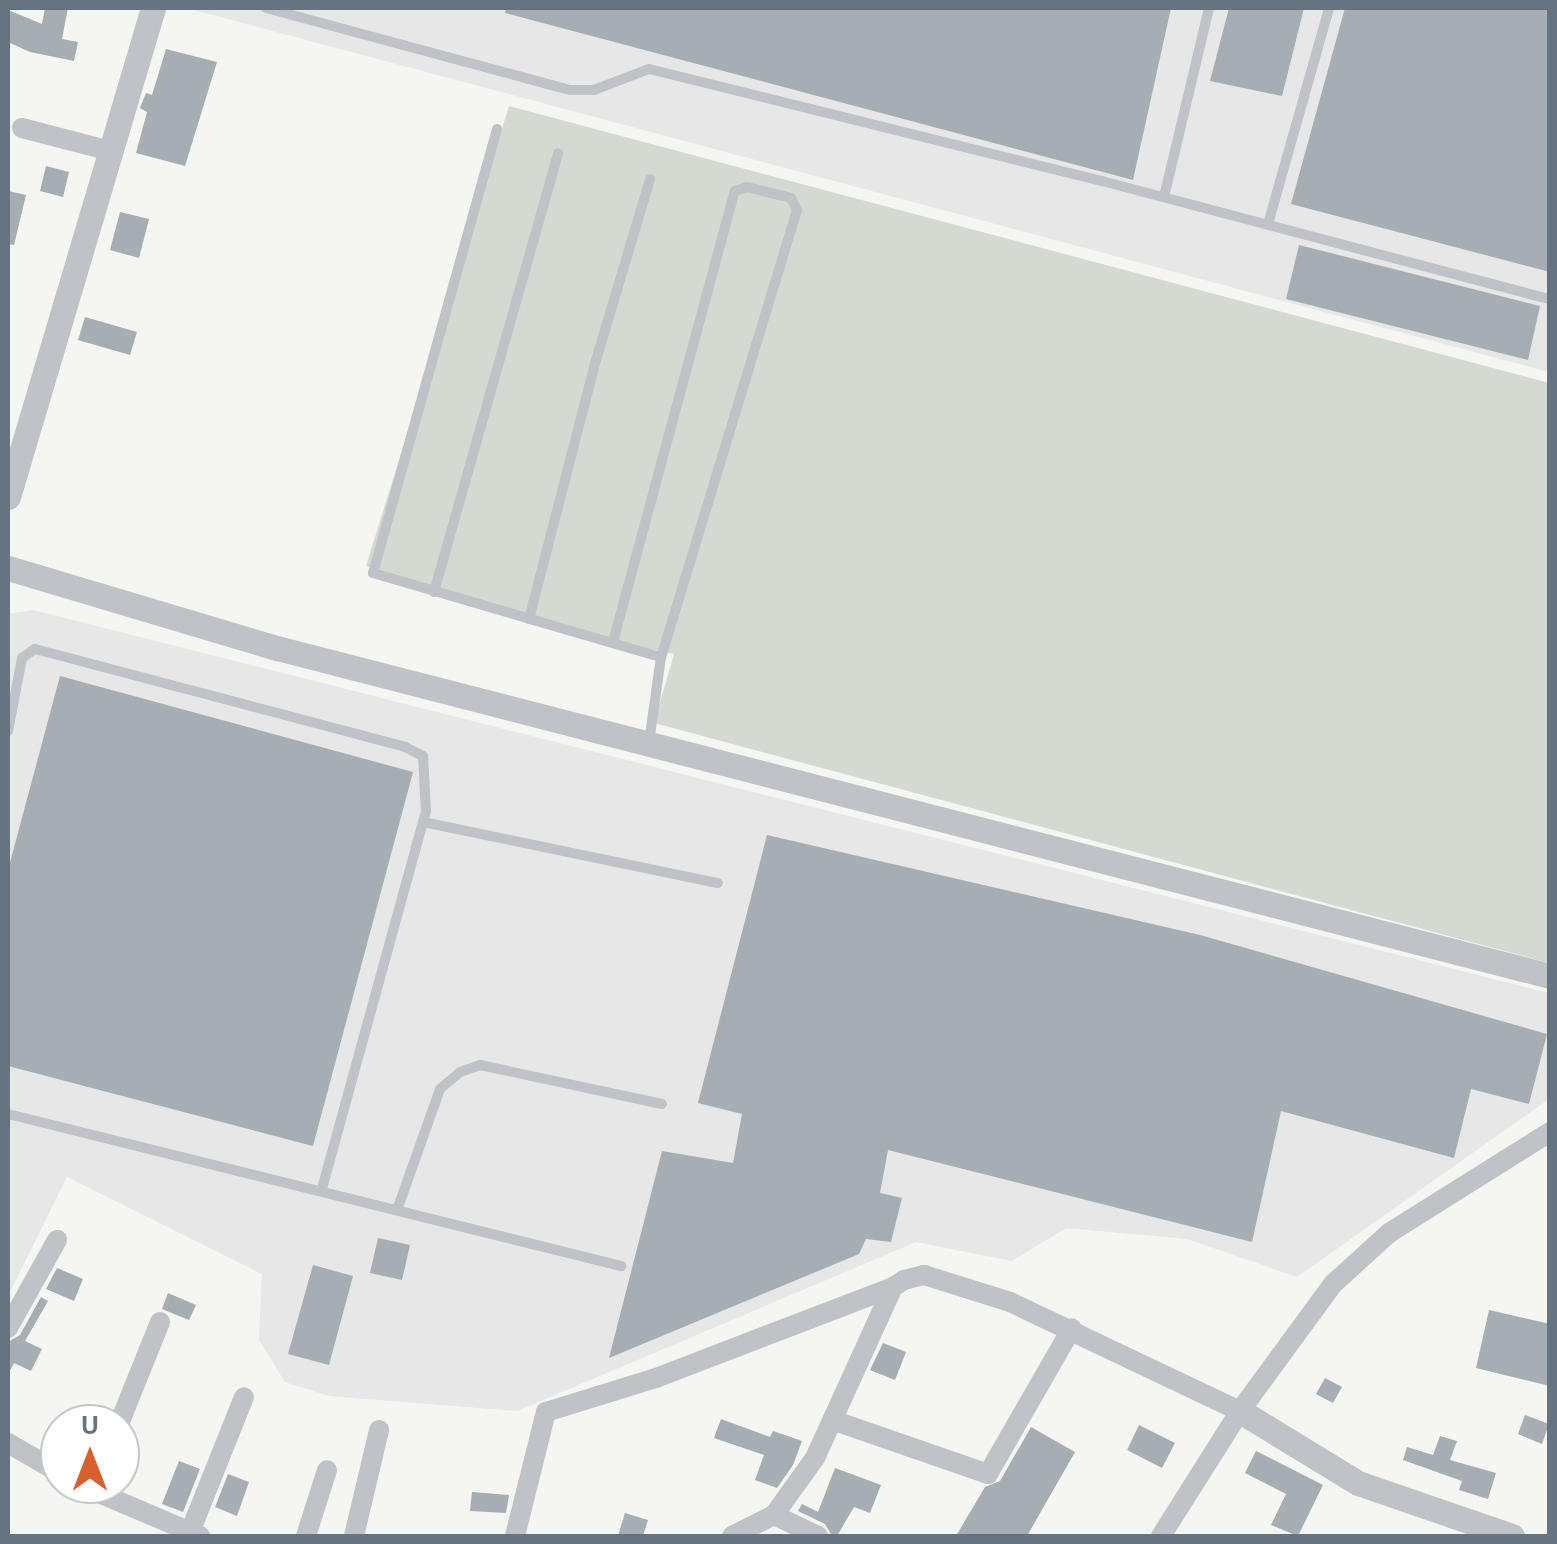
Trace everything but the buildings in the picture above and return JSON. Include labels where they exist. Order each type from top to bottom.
[{"type":"street","points":[[8,497],[153,8]]},
{"type":"street","points":[[22,128],[110,150]]},
{"type":"street","points":[[8,568],[277,648],[1550,976]]},
{"type":"street","points":[[1160,1536],[1240,1411],[1324,1295],[1350,1267],[1389,1233],[1550,1132]]},
{"type":"street","points":[[8,1328],[57,1240]]},
{"type":"street","points":[[515,1536],[546,1412],[656,1378],[924,1275],[1010,1302],[1072,1328],[1240,1411],[1358,1482],[1512,1536]]},
{"type":"street","points":[[732,1536],[774,1515],[816,1458],[893,1287]]},
{"type":"street","points":[[126,1404],[160,1322]]},
{"type":"street","points":[[835,1421],[988,1474],[1072,1328]]},
{"type":"street","points":[[128,1504],[196,1534],[244,1396]]},
{"type":"street","points":[[354,1536],[379,1430]]},
{"type":"street","points":[[8,1442],[40,1461]]},
{"type":"street","points":[[306,1536],[327,1470]]},
{"type":"street","points":[[774,1515],[818,1536]]},
{"type":"lane","points":[[266,8],[570,90],[594,90],[649,69],[1164,197],[1550,299]]},
{"type":"lane","points":[[1164,197],[1209,8]]},
{"type":"lane","points":[[1268,224],[1328,8]]},
{"type":"lane","points":[[498,130],[373,573],[661,657]]},
{"type":"lane","points":[[434,592],[558,153]]},
{"type":"lane","points":[[529,619],[594,366],[650,179]]},
{"type":"lane","points":[[613,642],[735,192],[747,187],[791,198],[797,210],[661,657],[648,742]]},
{"type":"lane","points":[[8,730],[22,658],[35,649],[406,746],[423,756],[428,786],[423,822],[322,1192]]},
{"type":"lane","points":[[423,822],[718,883]]},
{"type":"lane","points":[[397,1210],[440,1090],[460,1072],[480,1065],[662,1104]]},
{"type":"lane","points":[[8,1114],[620,1266]]},
{"type":"shaded area","points":[[187,8],[1549,8],[1549,372]]},
{"type":"shaded area","points":[[509,106],[1549,383],[1549,963],[654,723],[674,654],[613,642],[366,566]]},
{"type":"shaded area","points":[[33,610],[1549,993],[1549,1099],[1297,1277],[1187,1239],[1066,1228],[1012,1261],[916,1242],[517,1411],[329,1396],[285,1382],[259,1340],[262,1274],[67,1177],[8,1296],[8,614]]}]
